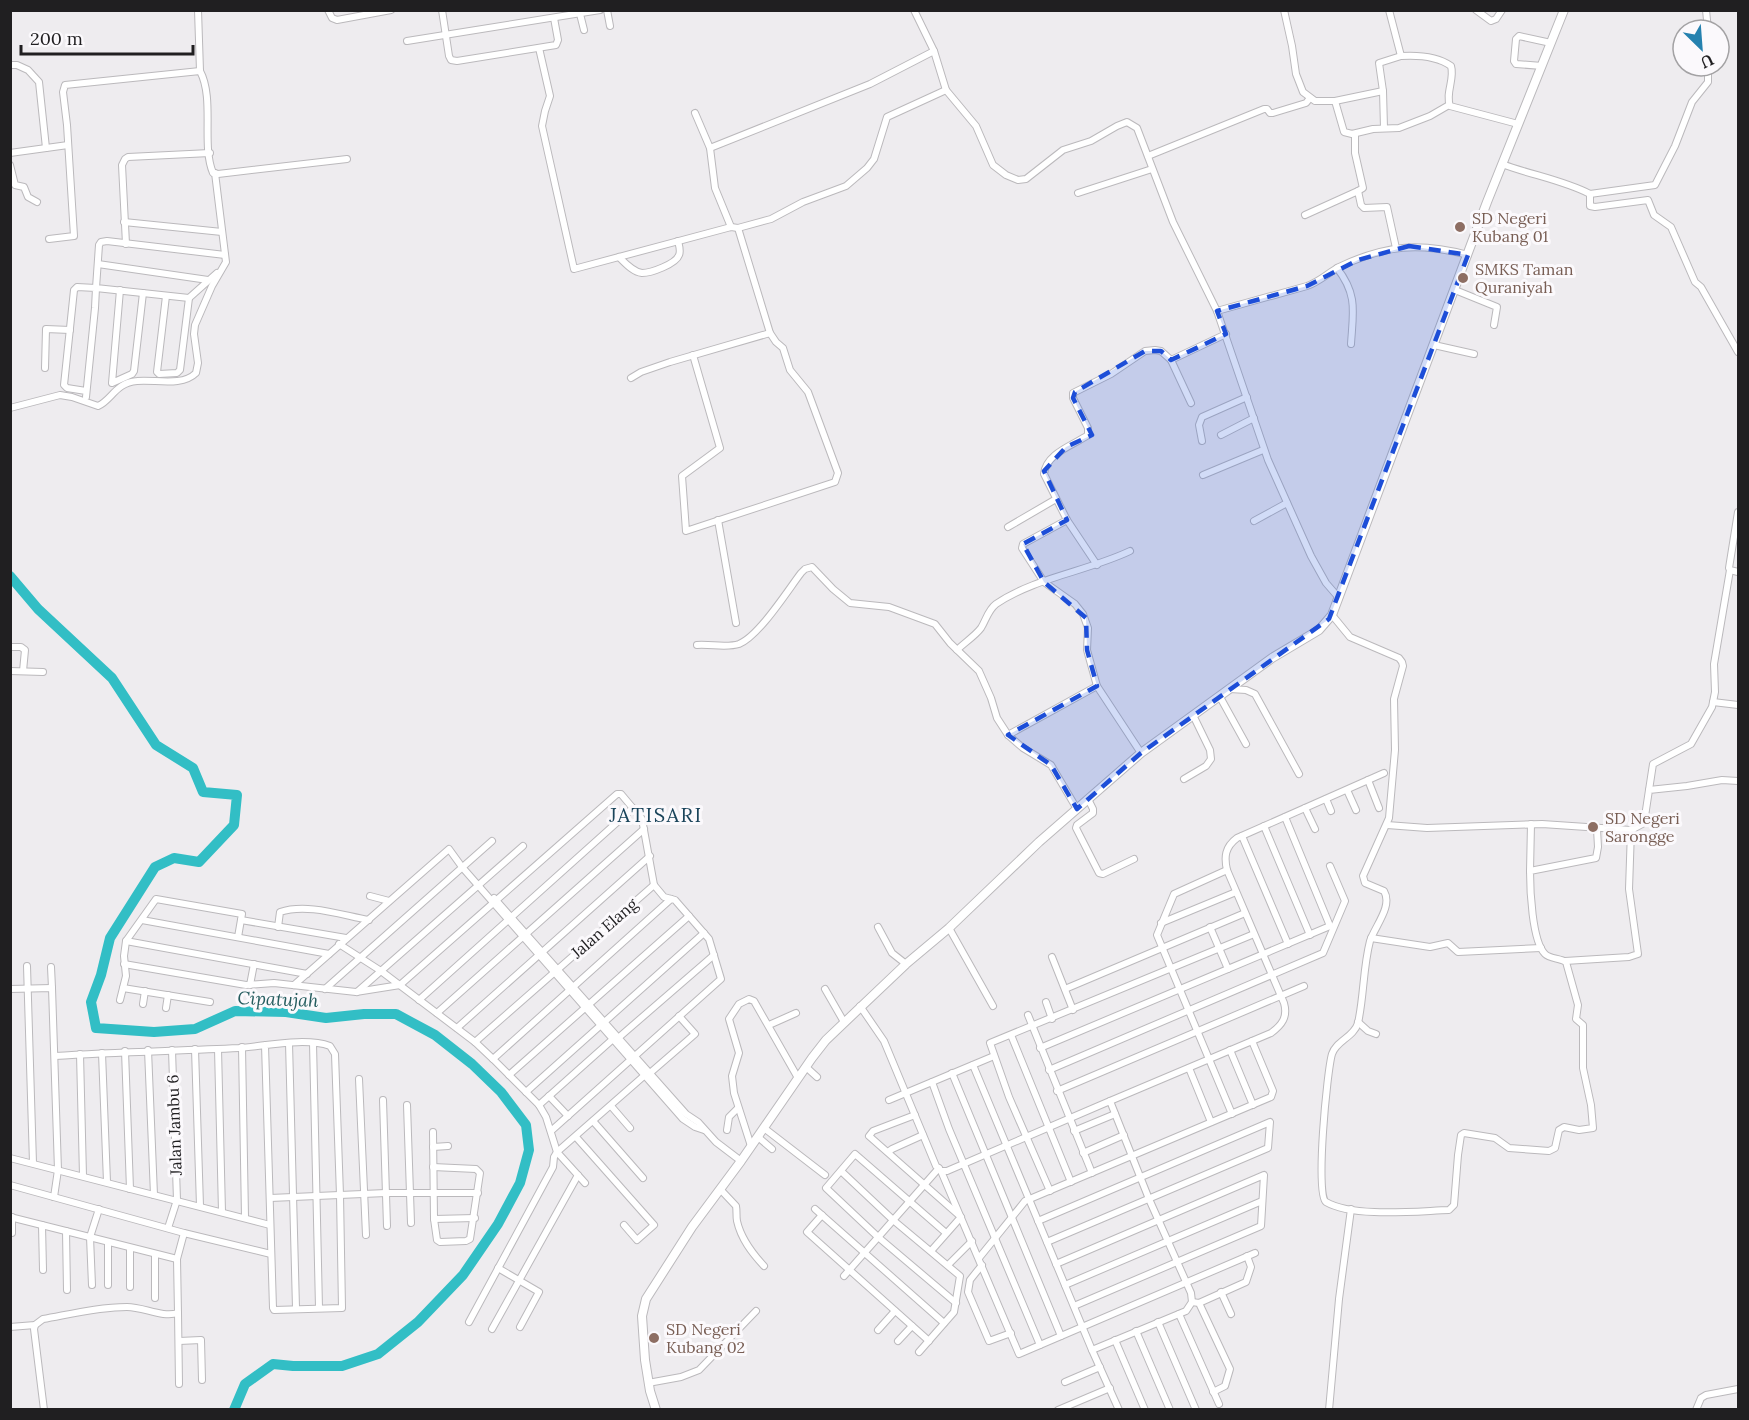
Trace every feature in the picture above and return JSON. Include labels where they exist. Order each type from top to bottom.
[{"type":"street","points":[[10,408],[60,395],[98,406],[112,392],[133,382],[184,380],[193,376],[198,368],[195,325],[201,308],[226,262],[215,174],[212,170],[210,153],[206,86],[200,71],[198,10]]},
{"type":"street","points":[[328,10],[332,18],[337,20],[391,10]]},
{"type":"street","points":[[442,10],[449,56],[454,60],[557,44],[554,18]]},
{"type":"street","points":[[407,41],[600,10]]},
{"type":"street","points":[[607,10],[610,26]]},
{"type":"street","points":[[914,10],[934,51],[946,90],[976,126],[993,165],[1001,172],[1013,178],[1023,180],[1030,178],[1063,150],[1091,141],[1126,122],[1134,125],[1140,133],[1173,222],[1226,334],[1263,450],[1315,565],[1339,598]]},
{"type":"street","points":[[1284,10],[1296,74],[1303,92],[1310,98],[1319,102],[1335,101],[1383,91]]},
{"type":"street","points":[[1389,10],[1401,56]]},
{"type":"street","points":[[1476,10],[1491,21],[1496,19],[1502,10]]},
{"type":"street","points":[[656,1410],[648,1383],[642,1317],[646,1299],[692,1227],[819,1049],[860,1006],[949,928],[1031,849],[1141,753],[1272,658],[1319,630],[1332,615],[1467,255],[1564,10]]},
{"type":"street","points":[[580,14],[584,30]]},
{"type":"street","points":[[1542,66],[1516,64],[1514,61],[1516,39],[1519,36],[1551,43]]},
{"type":"street","points":[[539,48],[550,96],[543,126],[574,269],[771,219],[803,202],[846,186],[871,164],[877,152],[887,117],[946,90]]},
{"type":"street","points":[[710,148],[870,84],[934,51]]},
{"type":"street","points":[[1383,128],[1383,91],[1379,63],[1401,56],[1414,55],[1433,58],[1451,66],[1453,69],[1449,105]]},
{"type":"street","points":[[10,65],[17,65],[28,70],[39,82],[46,148]]},
{"type":"street","points":[[50,239],[74,236],[64,86],[200,71]]},
{"type":"street","points":[[1502,164],[1581,189],[1590,194],[1655,185],[1676,146],[1692,102],[1708,82],[1708,78]]},
{"type":"street","points":[[1148,156],[1264,109],[1273,113],[1306,103],[1310,98]]},
{"type":"street","points":[[1335,101],[1342,129],[1347,134],[1383,128],[1399,128],[1430,116],[1449,105]]},
{"type":"street","points":[[1449,105],[1518,124]]},
{"type":"street","points":[[693,355],[720,448],[682,476],[686,531],[835,482],[838,473],[808,392],[790,370],[783,348],[770,333],[734,228],[715,188],[710,148],[695,113]]},
{"type":"street","points":[[1305,215],[1363,188],[1355,153],[1355,134]]},
{"type":"street","points":[[10,153],[68,145]]},
{"type":"street","points":[[126,244],[122,165],[124,159],[210,153]]},
{"type":"street","points":[[215,174],[347,159]]},
{"type":"street","points":[[10,165],[14,184],[25,188],[28,197],[37,202]]},
{"type":"street","points":[[1078,193],[1152,169]]},
{"type":"street","points":[[1358,191],[1361,205],[1364,208],[1387,207],[1396,248]]},
{"type":"street","points":[[1590,194],[1592,206],[1648,200],[1654,215],[1671,227],[1690,273],[1702,289],[1738,351]]},
{"type":"street","points":[[124,222],[222,232]]},
{"type":"street","points":[[619,257],[627,266],[640,273],[653,271],[676,261],[680,253],[678,241]]},
{"type":"street","points":[[189,298],[120,290],[96,288],[75,288],[64,385],[86,394],[95,308],[96,288],[99,245],[102,242],[225,255]]},
{"type":"street","points":[[1216,310],[1316,283],[1337,268],[1396,248],[1428,246],[1467,255]]},
{"type":"street","points":[[98,264],[208,280]]},
{"type":"street","points":[[1337,268],[1349,286],[1352,296],[1354,309],[1351,344]]},
{"type":"street","points":[[166,296],[157,372],[159,374],[177,373],[180,370],[189,298],[222,269]]},
{"type":"street","points":[[120,290],[112,383],[134,372],[142,293]]},
{"type":"street","points":[[1455,290],[1497,307],[1494,325]]},
{"type":"street","points":[[45,369],[46,329],[70,330]]},
{"type":"street","points":[[631,378],[641,372],[693,355],[770,333]]},
{"type":"street","points":[[1171,360],[1226,334]]},
{"type":"street","points":[[1434,345],[1474,354]]},
{"type":"street","points":[[1097,565],[1067,520],[1044,474],[1045,468],[1062,450],[1087,437],[1089,433],[1073,398],[1073,393],[1111,374],[1145,351],[1155,350],[1161,351],[1171,360],[1191,403]]},
{"type":"street","points":[[1202,441],[1199,425],[1202,417],[1247,397]]},
{"type":"street","points":[[1221,435],[1254,418]]},
{"type":"street","points":[[1203,476],[1263,450]]},
{"type":"street","points":[[1008,527],[1056,499]]},
{"type":"street","points":[[1254,521],[1287,502]]},
{"type":"street","points":[[1387,825],[1427,828],[1560,824],[1631,830],[1644,823],[1653,764],[1691,744],[1713,702],[1714,664],[1738,512]]},
{"type":"street","points":[[718,520],[736,623]]},
{"type":"street","points":[[1067,520],[1022,546],[1044,582],[1075,604],[1086,618],[1087,650],[1097,686],[1141,753]]},
{"type":"street","points":[[957,650],[979,630],[994,606],[1044,582],[1130,552]]},
{"type":"street","points":[[697,645],[730,646],[745,641],[756,631],[801,573],[810,567],[816,569],[833,589],[850,603],[883,605],[932,622],[979,671],[992,698],[997,718],[1008,735],[1023,748],[1051,765],[1077,808]]},
{"type":"street","points":[[1730,570],[1738,572]]},
{"type":"street","points":[[1332,615],[1350,637],[1400,659],[1403,664],[1394,699],[1394,768],[1387,825],[1363,876],[1365,883],[1384,891],[1388,899],[1371,938],[1358,1022],[1352,1034],[1332,1053],[1326,1091],[1321,1171],[1323,1199],[1335,1205],[1375,1212],[1449,1210],[1454,1205],[1460,1138],[1464,1133],[1495,1138],[1509,1148],[1549,1151],[1555,1149],[1559,1130],[1564,1126],[1579,1130],[1593,1128],[1591,1099],[1583,1068],[1583,1025],[1576,1018],[1578,1005],[1565,961]]},
{"type":"street","points":[[10,647],[21,647],[25,650],[23,671]]},
{"type":"street","points":[[10,671],[44,672]]},
{"type":"street","points":[[1008,735],[1097,686]]},
{"type":"street","points":[[1230,689],[1251,691],[1257,696],[1299,774]]},
{"type":"street","points":[[1220,697],[1246,744]]},
{"type":"street","points":[[1713,702],[1738,705]]},
{"type":"street","points":[[1184,779],[1206,766],[1211,759],[1210,750],[1193,715]]},
{"type":"street","points":[[847,1273],[924,1185],[940,1170],[964,1164],[1271,1033],[1284,1020],[1286,1011],[1227,870],[1226,850],[1231,843],[1242,836],[1384,773]]},
{"type":"street","points":[[1368,780],[1380,808]]},
{"type":"street","points":[[1649,790],[1722,780],[1738,781]]},
{"type":"street","points":[[1347,790],[1356,810]]},
{"type":"street","points":[[124,964],[250,985],[274,983],[356,992],[400,985],[617,794],[621,794],[642,819],[654,885],[664,897],[675,900],[704,933],[721,979],[551,1131]]},
{"type":"street","points":[[1088,799],[1093,812],[1076,828],[1100,873],[1103,874],[1134,859]]},
{"type":"street","points":[[1326,799],[1331,811]]},
{"type":"street","points":[[419,1000],[633,808]]},
{"type":"street","points":[[1305,808],[1315,829]]},
{"type":"street","points":[[1040,1048],[1330,926],[1285,817]]},
{"type":"street","points":[[1531,824],[1531,906],[1541,948],[1548,957],[1565,961],[1629,957],[1638,954],[1629,889],[1631,830]]},
{"type":"street","points":[[1264,826],[1310,935]]},
{"type":"street","points":[[437,1014],[644,829]]},
{"type":"street","points":[[1530,871],[1596,858],[1599,847],[1598,829]]},
{"type":"street","points":[[1242,836],[1288,944]]},
{"type":"street","points":[[325,989],[492,841]]},
{"type":"street","points":[[356,992],[523,846]]},
{"type":"street","points":[[294,985],[449,849],[647,1074],[686,1114],[741,1161]]},
{"type":"street","points":[[457,1028],[650,856]]},
{"type":"street","points":[[1049,1070],[1323,953],[1345,901],[1330,866]]},
{"type":"street","points":[[1227,870],[1174,894],[1157,935],[1232,1114]]},
{"type":"street","name":"Jalan Elang","points":[[475,1042],[654,885]]},
{"type":"street","points":[[1161,923],[1236,892]]},
{"type":"street","points":[[370,896],[389,901]]},
{"type":"street","points":[[120,1000],[126,976],[124,956],[126,941],[156,899],[242,914],[237,937]]},
{"type":"street","points":[[494,1059],[671,899]]},
{"type":"street","points":[[278,927],[280,912],[289,909],[303,908],[369,920]]},
{"type":"street","points":[[1065,989],[1245,913]]},
{"type":"street","points":[[509,1075],[689,916]]},
{"type":"street","points":[[142,920],[329,954]]},
{"type":"street","points":[[241,920],[346,938]]},
{"type":"street","points":[[878,927],[892,953],[906,964]]},
{"type":"street","points":[[1210,927],[1228,969]]},
{"type":"street","points":[[949,928],[993,1006]]},
{"type":"street","points":[[526,1092],[704,933]]},
{"type":"street","points":[[1050,1191],[1026,1137],[990,1043],[1053,1019],[1254,934]]},
{"type":"street","points":[[1371,938],[1430,947],[1448,943],[1458,951],[1541,948]]},
{"type":"street","points":[[126,941],[307,974]]},
{"type":"street","points":[[339,944],[381,970],[494,1059],[539,1105],[546,1117],[557,1152],[585,1183]]},
{"type":"street","points":[[539,1105],[714,955]]},
{"type":"street","points":[[1181,989],[1263,955]]},
{"type":"street","points":[[1052,957],[1073,1010]]},
{"type":"street","points":[[250,985],[254,964]]},
{"type":"street","points":[[27,966],[33,1163]]},
{"type":"street","points":[[51,967],[58,1170],[54,1197]]},
{"type":"street","points":[[1057,1091],[1304,986]]},
{"type":"street","points":[[10,989],[52,988]]},
{"type":"street","points":[[123,988],[210,1002]]},
{"type":"street","points":[[825,989],[844,1022]]},
{"type":"street","points":[[143,1004],[145,991]]},
{"type":"street","points":[[166,1008],[168,995]]},
{"type":"street","points":[[752,1146],[738,1108],[732,1076],[739,1053],[729,1017],[738,1004],[751,999],[769,1025],[798,1078]]},
{"type":"street","points":[[1046,1002],[1053,1019]]},
{"type":"street","points":[[860,1006],[884,1041],[923,1135],[981,1261],[1019,1354],[1255,1253]]},
{"type":"street","points":[[769,1025],[796,1013]]},
{"type":"street","points":[[1028,1015],[1092,1173]]},
{"type":"street","points":[[469,1322],[554,1167],[554,1157],[557,1152],[695,1034],[679,1016]]},
{"type":"street","points":[[1358,1022],[1368,1031],[1376,1034]]},
{"type":"street","points":[[1011,1035],[1071,1182]]},
{"type":"street","points":[[1011,1333],[989,1341],[968,1292],[970,1280],[981,1261],[1025,1201],[1271,1097],[1273,1091],[1252,1041]]},
{"type":"street","points":[[55,1056],[289,1043],[313,1043],[332,1047],[343,1307],[273,1309],[265,1045]]},
{"type":"street","points":[[289,1043],[296,1308]]},
{"type":"street","points":[[313,1043],[319,1308]]},
{"type":"street","points":[[242,1047],[245,1217]]},
{"type":"street","points":[[218,1048],[222,1212]]},
{"type":"street","points":[[195,1049],[200,1206]]},
{"type":"street","points":[[148,1050],[154,1195]]},
{"type":"street","name":"Jalan Jambu 6","points":[[168,1228],[177,1200],[172,1050]]},
{"type":"street","points":[[1230,1050],[1253,1105]]},
{"type":"street","points":[[125,1051],[130,1189]]},
{"type":"street","points":[[102,1053],[107,1182]]},
{"type":"street","points":[[80,1054],[83,1176]]},
{"type":"street","points":[[889,1100],[994,1056]]},
{"type":"street","points":[[973,1065],[1005,1146],[1118,1409]]},
{"type":"street","points":[[806,1067],[817,1077]]},
{"type":"street","points":[[1189,1068],[1211,1122]]},
{"type":"street","points":[[952,1073],[1061,1336]]},
{"type":"street","points":[[359,1080],[366,1235]]},
{"type":"street","points":[[932,1082],[1040,1345]]},
{"type":"street","points":[[549,1095],[568,1116]]},
{"type":"street","points":[[383,1100],[387,1226]]},
{"type":"street","points":[[1110,1101],[1177,1262],[1230,1369],[1225,1386],[1214,1392]]},
{"type":"street","points":[[407,1105],[411,1223]]},
{"type":"street","points":[[611,1106],[630,1128]]},
{"type":"street","points":[[727,1130],[729,1117],[738,1108]]},
{"type":"street","points":[[1074,1131],[1115,1114]]},
{"type":"street","points":[[915,1115],[873,1131],[869,1136],[961,1217]]},
{"type":"street","points":[[593,1121],[643,1178]]},
{"type":"street","points":[[1038,1221],[1270,1122],[1268,1149],[1047,1242]]},
{"type":"street","points":[[764,1128],[825,1175]]},
{"type":"street","points":[[433,1132],[434,1219],[437,1240],[442,1242],[468,1240],[471,1237],[475,1218],[480,1173],[476,1169],[434,1167]]},
{"type":"street","points":[[888,1152],[923,1135]]},
{"type":"street","points":[[1083,1152],[1124,1135]]},
{"type":"street","points":[[576,1137],[654,1225],[637,1240],[624,1225]]},
{"type":"street","points":[[758,1137],[772,1149]]},
{"type":"street","points":[[433,1147],[448,1146]]},
{"type":"street","points":[[946,1233],[855,1154],[826,1188],[878,1237],[956,1303]]},
{"type":"street","points":[[10,1158],[270,1225]]},
{"type":"street","points":[[841,1171],[893,1220],[960,1276],[954,1312],[919,1352]]},
{"type":"street","points":[[492,1329],[578,1175]]},
{"type":"street","points":[[1056,1264],[1264,1175],[1261,1226],[1074,1306]]},
{"type":"street","points":[[10,1185],[184,1233],[271,1254]]},
{"type":"street","points":[[720,1190],[736,1206],[736,1219],[746,1245],[764,1266]]},
{"type":"street","points":[[270,1198],[386,1193],[478,1193]]},
{"type":"street","points":[[1065,1285],[1262,1201]]},
{"type":"street","points":[[92,1285],[90,1237],[99,1209]]},
{"type":"street","points":[[816,1209],[944,1323]]},
{"type":"street","points":[[1329,1410],[1339,1299],[1352,1209]]},
{"type":"street","points":[[822,1215],[807,1232],[847,1273],[930,1341]]},
{"type":"street","points":[[12,1233],[11,1217],[177,1259]]},
{"type":"street","points":[[931,1251],[961,1217]]},
{"type":"street","points":[[434,1219],[475,1218]]},
{"type":"street","points":[[42,1225],[43,1270]]},
{"type":"street","points":[[66,1231],[67,1290]]},
{"type":"street","points":[[179,1383],[177,1259],[184,1233]]},
{"type":"street","points":[[948,1265],[972,1241]]},
{"type":"street","points":[[108,1242],[108,1284]]},
{"type":"street","points":[[130,1248],[130,1287]]},
{"type":"street","points":[[155,1254],[155,1298]]},
{"type":"street","points":[[1092,1350],[1186,1311],[1195,1302],[1245,1282],[1251,1267],[1247,1256]]},
{"type":"street","points":[[498,1268],[540,1292],[520,1327]]},
{"type":"street","points":[[1221,1292],[1231,1314]]},
{"type":"street","points":[[10,1327],[35,1325],[44,1319],[115,1308],[137,1308],[172,1315],[178,1313]]},
{"type":"street","points":[[648,1383],[681,1377],[699,1370],[756,1311]]},
{"type":"street","points":[[878,1330],[895,1311]]},
{"type":"street","points":[[1179,1314],[1219,1404]]},
{"type":"street","points":[[1158,1322],[1196,1410]]},
{"type":"street","points":[[35,1325],[44,1410]]},
{"type":"street","points":[[898,1341],[912,1326]]},
{"type":"street","points":[[1136,1331],[1170,1410]]},
{"type":"street","points":[[1115,1340],[1145,1410]]},
{"type":"street","points":[[179,1341],[201,1341],[202,1380]]},
{"type":"street","points":[[1065,1382],[1100,1367]]},
{"type":"street","points":[[1058,1410],[1110,1388]]},
{"type":"street","points":[[1696,1410],[1701,1398],[1706,1395],[1738,1389]]},
{"type":"highlighted area","points":[[1409,246],[1468,255],[1329,619],[1141,753],[1077,809],[1051,765],[1008,735],[1097,686],[1087,650],[1086,618],[1044,582],[1023,544],[1067,520],[1044,471],[1066,447],[1092,435],[1073,398],[1075,392],[1145,351],[1161,351],[1171,360],[1226,334],[1217,311],[1307,286],[1358,260]]},
{"type":"waterway","name":"Cipatujah","points":[[10,576],[38,609],[112,678],[156,745],[193,768],[203,792],[237,795],[234,825],[199,862],[174,858],[155,867],[110,938],[101,975],[91,1002],[96,1028],[154,1032],[195,1029],[235,1011],[286,1012],[326,1018],[364,1014],[396,1014],[435,1035],[472,1064],[501,1092],[526,1125],[529,1150],[520,1183],[498,1224],[463,1275],[418,1322],[378,1354],[342,1366],[273,1364],[245,1384],[234,1410]]},
{"type":"place","name":"SD Negeri Kubang 01","points":[[1460,227]]},
{"type":"place","name":"SMKS Taman Quraniyah","points":[[1463,278]]},
{"type":"place","name":"SD Negeri Sarongge","points":[[1593,827]]},
{"type":"place","name":"SD Negeri Kubang 02","points":[[654,1338]]},
{"type":"district","name":"JATISARI","points":[[656,814]]}]
